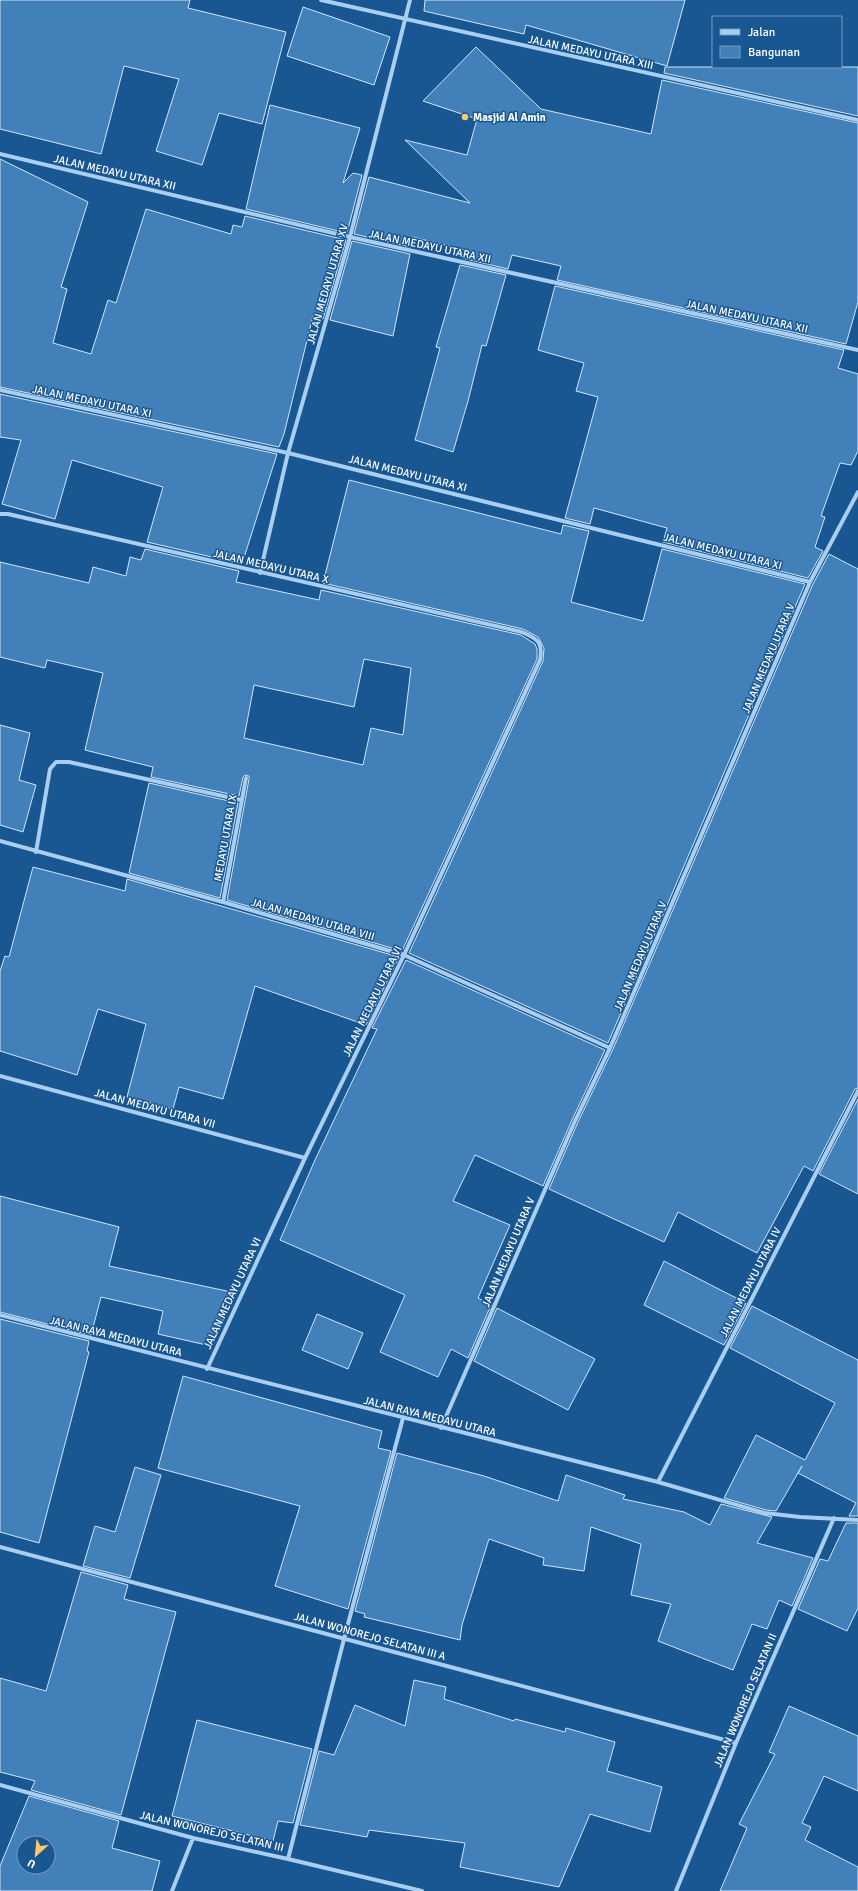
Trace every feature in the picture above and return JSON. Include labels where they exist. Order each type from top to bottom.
[{"type":"street","name":"JALAN MEDAYU UTARA XIII","points":[[321,0],[858,120]]},
{"type":"street","name":"JALAN MEDAYU UTARA XV","points":[[260,573],[288,453],[350,238],[410,0]]},
{"type":"street","name":"JALAN MEDAYU UTARA XII","points":[[0,154],[350,238],[858,350]]},
{"type":"street","name":"JALAN MEDAYU UTARA XI","points":[[0,390],[288,453],[810,582]]},
{"type":"street","name":"JALAN MEDAYU UTARA V","points":[[441,1428],[575,1120],[610,1048],[810,582],[858,492]]},
{"type":"street","name":"JALAN MEDAYU UTARA X","points":[[0,514],[8,514],[522,632],[536,638]]},
{"type":"street","name":"JALAN MEDAYU UTARA VI","points":[[207,1368],[305,1158],[404,955],[540,660],[542,650],[536,638]]},
{"type":"street","points":[[36,852],[50,770],[56,762],[69,762],[242,800]]},
{"type":"street","name":"MEDAYU UTARA IX","points":[[223,902],[246,778]]},
{"type":"street","name":"JALAN MEDAYU UTARA VIII","points":[[0,841],[223,902],[404,955],[610,1048]]},
{"type":"street","name":"JALAN MEDAYU UTARA VII","points":[[0,1076],[305,1158]]},
{"type":"street","name":"JALAN MEDAYU UTARA IV","points":[[658,1482],[858,1091]]},
{"type":"street","name":"JALAN RAYA MEDAYU UTARA","points":[[0,1315],[658,1482],[765,1513],[800,1517],[858,1520]]},
{"type":"street","points":[[288,1859],[344,1639],[403,1418]]},
{"type":"street","name":"JALAN WONOREJO SELATAN II","points":[[676,1891],[736,1743],[834,1518]]},
{"type":"street","name":"JALAN WONOREJO SELATAN III A","points":[[0,1547],[736,1743]]},
{"type":"street","name":"JALAN WONOREJO SELATAN III","points":[[0,1785],[193,1838],[422,1891]]},
{"type":"street","points":[[172,1891],[193,1838]]},
{"type":"building","points":[[0,0],[190,0],[188,8],[286,32],[262,124],[219,113],[202,165],[156,151],[179,79],[124,66],[101,154],[0,129]]},
{"type":"building","points":[[425,0],[685,0],[667,66],[526,25],[524,34],[424,11]]},
{"type":"building","points":[[303,7],[390,37],[374,85],[287,56]]},
{"type":"building","points":[[476,47],[541,109],[651,134],[662,80],[858,123],[858,302],[846,344],[557,280],[561,266],[512,255],[508,269],[462,258],[464,250],[413,237],[411,247],[354,234],[369,177],[470,203],[405,140],[467,155],[477,119],[423,101]]},
{"type":"building","points":[[665,67],[858,67],[858,116],[664,73]]},
{"type":"building","points":[[270,105],[360,128],[343,183],[353,173],[362,175],[347,233],[246,209]]},
{"type":"building","points":[[0,159],[88,202],[61,287],[67,289],[53,343],[91,354],[108,300],[116,303],[146,209],[231,234],[233,225],[242,227],[245,216],[346,240],[323,319],[313,316],[284,434],[279,447],[0,387]]},
{"type":"building","points":[[352,241],[410,254],[393,336],[330,320]]},
{"type":"building","points":[[460,265],[506,275],[486,346],[482,345],[453,452],[415,440],[440,348],[436,347]]},
{"type":"building","points":[[555,286],[844,350],[838,368],[858,374],[858,451],[851,465],[840,463],[821,516],[825,517],[815,547],[823,551],[808,578],[663,542],[667,528],[594,508],[590,524],[565,518],[598,397],[576,391],[584,363],[538,350]]},
{"type":"building","points":[[0,394],[277,454],[242,564],[147,542],[163,487],[72,460],[55,519],[2,504],[21,440],[0,437]]},
{"type":"building","points":[[349,480],[561,534],[563,525],[589,531],[571,602],[643,621],[662,549],[805,584],[608,1043],[409,953],[543,661],[544,648],[538,637],[523,629],[323,583]]},
{"type":"building","points":[[145,549],[239,571],[236,582],[319,600],[321,590],[521,635],[535,644],[537,649],[537,659],[402,951],[227,900],[249,776],[245,775],[243,777],[239,796],[151,777],[153,767],[85,750],[103,673],[47,660],[45,668],[0,657],[0,562],[89,583],[93,567],[126,576],[130,557],[141,560]],"holes":[[[364,659],[411,668],[403,735],[371,728],[363,765],[244,738],[254,685],[354,707]]]},
{"type":"building","points":[[829,554],[858,569],[858,1088],[855,1089],[813,1171],[804,1166],[757,1253],[678,1212],[664,1242],[549,1189],[578,1122],[613,1049],[813,584]]},
{"type":"building","points":[[0,725],[30,733],[19,780],[36,785],[23,832],[0,825]]},
{"type":"building","points":[[149,783],[238,803],[220,898],[129,873]]},
{"type":"building","points":[[33,867],[125,891],[127,879],[399,957],[366,1025],[255,986],[223,1099],[179,1087],[173,1109],[127,1097],[146,1024],[98,1009],[77,1075],[0,1051],[0,971],[5,956],[9,957]]},
{"type":"building","points":[[406,960],[605,1050],[543,1186],[475,1155],[453,1201],[510,1225],[478,1298],[491,1305],[468,1358],[451,1349],[438,1377],[380,1352],[405,1295],[280,1240],[315,1160],[377,1029],[372,1028]]},
{"type":"building","points":[[858,1099],[858,1194],[819,1174]]},
{"type":"building","points":[[0,1196],[119,1227],[109,1266],[236,1293],[211,1346],[158,1334],[163,1311],[101,1297],[91,1335],[0,1312]]},
{"type":"building","points":[[664,1261],[746,1303],[724,1345],[644,1305]]},
{"type":"building","points":[[752,1306],[858,1360],[858,1516],[849,1516],[856,1503],[798,1473],[802,1466],[776,1511],[766,1510],[724,1498],[756,1435],[805,1460],[835,1403],[730,1348]]},
{"type":"building","points":[[497,1308],[595,1359],[568,1410],[474,1361]]},
{"type":"building","points":[[317,1314],[363,1333],[348,1369],[302,1350]]},
{"type":"building","points":[[0,1319],[89,1341],[87,1351],[89,1352],[39,1543],[0,1532]]},
{"type":"building","points":[[183,1376],[382,1431],[378,1448],[391,1451],[348,1609],[275,1586],[300,1506],[158,1468]]},
{"type":"building","points":[[397,1453],[484,1476],[558,1501],[566,1475],[625,1495],[623,1499],[684,1512],[710,1525],[721,1504],[772,1517],[757,1543],[813,1558],[792,1606],[779,1600],[767,1629],[752,1624],[733,1670],[658,1641],[671,1604],[631,1595],[641,1544],[591,1527],[584,1571],[543,1565],[544,1558],[489,1539],[462,1625],[460,1640],[364,1617],[365,1614],[355,1611]]},
{"type":"building","points":[[135,1467],[161,1475],[130,1578],[83,1566],[95,1526],[115,1532]]},
{"type":"building","points":[[846,1523],[858,1523],[858,1608],[847,1631],[798,1609],[820,1559],[828,1561]]},
{"type":"building","points":[[81,1572],[128,1585],[124,1599],[176,1612],[121,1815],[31,1790],[35,1781],[0,1772],[0,1678],[46,1691]]},
{"type":"building","points":[[414,1680],[446,1687],[444,1699],[514,1721],[515,1719],[565,1732],[566,1728],[615,1742],[607,1771],[662,1787],[650,1832],[590,1814],[559,1887],[460,1867],[465,1843],[369,1830],[367,1837],[300,1825],[319,1751],[334,1755],[355,1705],[405,1726]]},
{"type":"building","points":[[789,1706],[858,1736],[858,1791],[824,1776],[802,1823],[811,1827],[805,1840],[858,1867],[858,1891],[720,1891],[747,1828],[739,1824],[775,1754],[769,1752]]},
{"type":"building","points":[[197,1720],[312,1749],[293,1823],[278,1821],[273,1841],[172,1816]]},
{"type":"building","points":[[29,1796],[119,1821],[112,1848],[160,1861],[152,1891],[0,1891],[0,1866]]},
{"type":"place","name":"Masjid Al Amin","points":[[465,117]]}]
